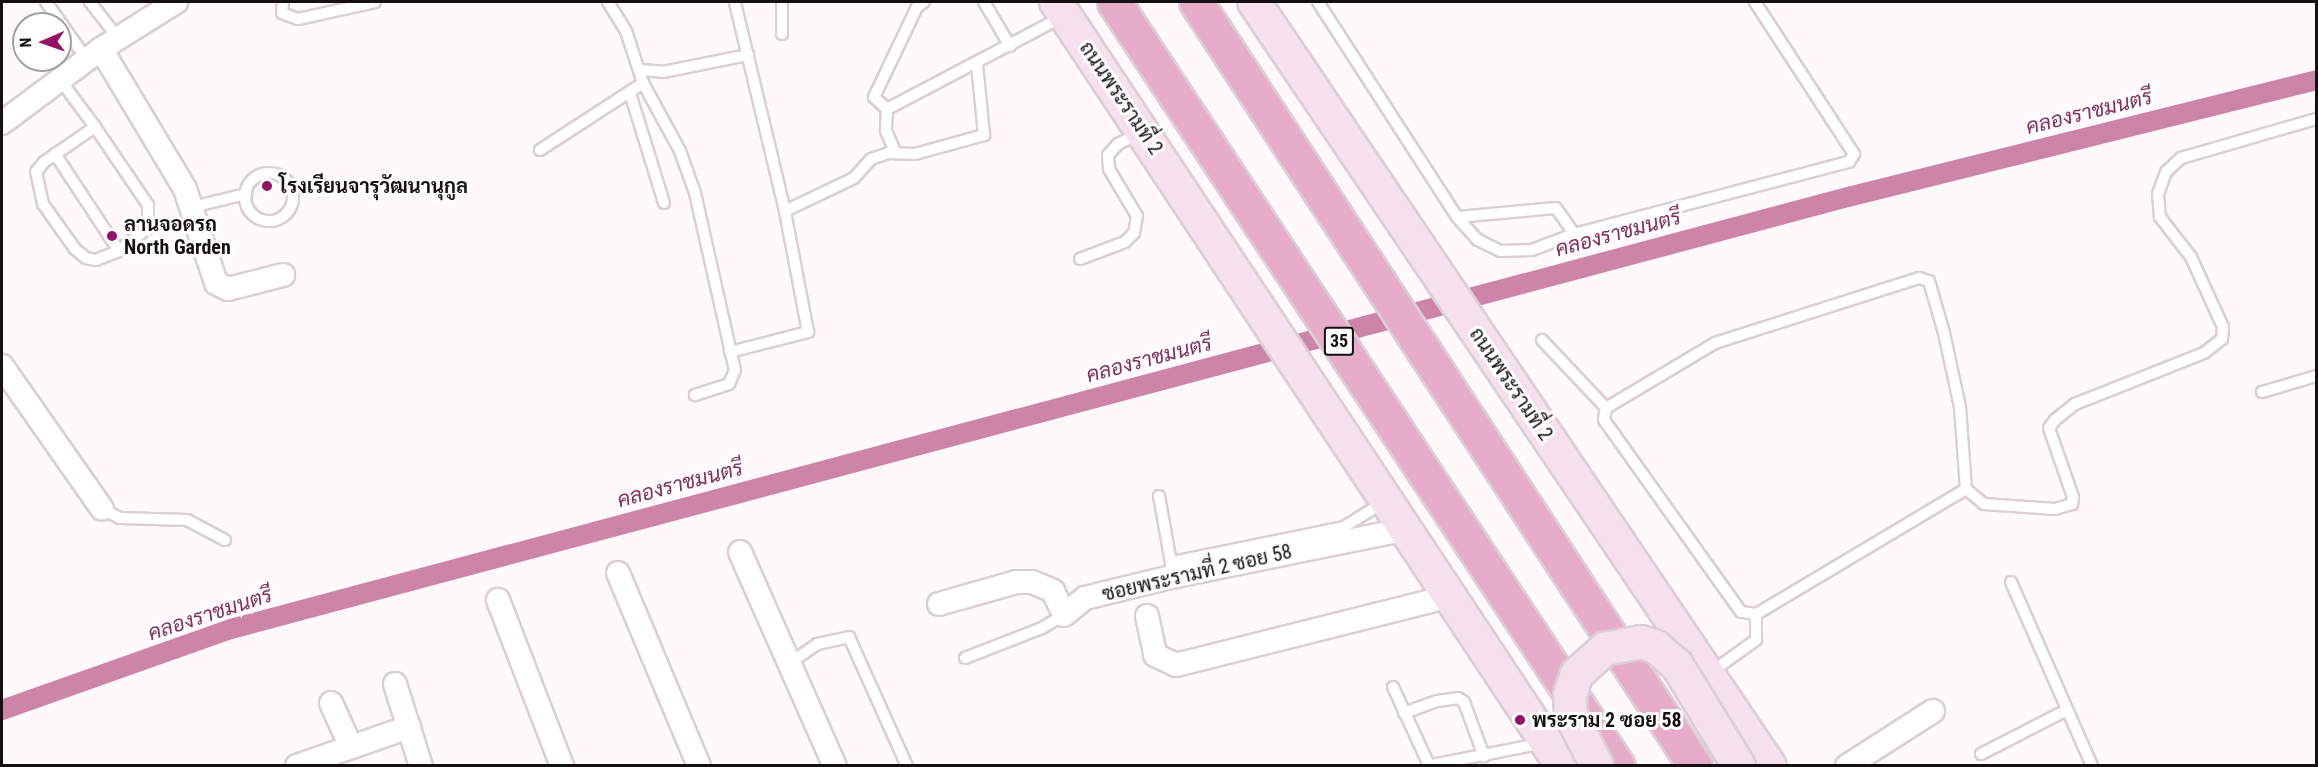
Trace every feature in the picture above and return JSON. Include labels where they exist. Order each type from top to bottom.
[{"type":"highway","name":"35","points":[[1114,2],[1532,631],[1618,765]]},
{"type":"highway","points":[[1196,2],[1695,765]]},
{"type":"main road","name":"ถนนพระรามที่ 2","points":[[1254,2],[1770,765]]},
{"type":"main road","name":"ถนนพระรามที่ 2","points":[[1061,8],[1554,754]]},
{"type":"main road","points":[[1597,765],[1571,715],[1570,695],[1577,674],[1605,649],[1641,642],[1656,647],[1677,665],[1739,765]]},
{"type":"street","points":[[2,123],[102,49],[176,2]]},
{"type":"street","points":[[102,49],[177,175],[192,207],[210,274],[221,288],[284,275]]},
{"type":"street","points":[[2,366],[102,509]]},
{"type":"street","name":"ซอยพระรามที่ 2 ซอย 58","points":[[1064,615],[1085,598],[1172,569],[1406,530]]},
{"type":"street","points":[[740,552],[835,765]]},
{"type":"street","points":[[618,573],[699,765]]},
{"type":"street","points":[[939,604],[1017,582],[1032,582],[1053,591],[1064,615]]},
{"type":"street","points":[[1147,616],[1155,655],[1176,665],[1450,596]]},
{"type":"street","points":[[498,600],[562,765]]},
{"type":"street","points":[[395,684],[421,765]]},
{"type":"street","points":[[331,703],[351,747]]},
{"type":"street","points":[[1847,765],[1933,711]]},
{"type":"street","points":[[297,765],[409,727]]},
{"type":"lane","points":[[46,2],[102,49]]},
{"type":"lane","points":[[90,2],[102,49]]},
{"type":"lane","points":[[283,2],[282,13],[298,19],[375,2]]},
{"type":"lane","points":[[608,2],[626,31],[642,70],[643,83],[680,151],[694,193],[730,352],[734,379],[695,394]]},
{"type":"lane","points":[[730,352],[808,332],[785,211],[735,2]]},
{"type":"lane","points":[[782,2],[782,34]]},
{"type":"lane","points":[[895,151],[886,131],[887,109],[874,97],[917,7],[924,2]]},
{"type":"lane","points":[[984,2],[1010,46]]},
{"type":"lane","points":[[1318,2],[1457,217],[1478,240],[1501,251],[1532,250],[1574,234],[1854,159],[1854,154],[1755,2]]},
{"type":"lane","points":[[887,109],[1010,46],[1061,8]]},
{"type":"lane","points":[[642,70],[663,72],[748,55]]},
{"type":"lane","points":[[785,211],[854,178],[871,159],[895,151],[915,154],[984,135],[977,64]]},
{"type":"lane","points":[[61,81],[94,127],[148,205],[148,228],[119,251],[96,260],[86,258],[43,204],[36,172],[55,153],[94,127]]},
{"type":"lane","points":[[540,150],[643,83]]},
{"type":"lane","points":[[630,93],[664,203]]},
{"type":"lane","points":[[1966,489],[1756,614],[1741,612],[1604,420],[1606,408],[1715,343],[1919,278],[1929,281],[1944,333],[1960,407],[1966,489],[1984,504],[2055,509],[2072,504],[2073,497],[2049,429],[2055,420],[2075,404],[2204,353],[2222,339],[2223,327],[2191,257],[2160,217],[2158,194],[2166,172],[2181,158],[2316,119]]},
{"type":"lane","points":[[1080,259],[1125,242],[1134,233],[1137,216],[1109,169],[1108,155],[1118,144],[1144,132]]},
{"type":"lane","points":[[55,153],[119,251]]},
{"type":"lane","points":[[192,207],[246,194],[258,176],[273,173],[287,181],[292,203],[283,217],[260,219],[249,209],[246,194]]},
{"type":"lane","points":[[1457,217],[1556,208],[1574,234]]},
{"type":"lane","points":[[1542,340],[1606,408]]},
{"type":"lane","points":[[2262,392],[2316,376]]},
{"type":"lane","points":[[1159,496],[1172,569],[1344,527],[1387,499]]},
{"type":"lane","points":[[102,509],[120,518],[187,520],[225,540]]},
{"type":"lane","points":[[2011,582],[2092,765]]},
{"type":"lane","points":[[1708,675],[1756,640],[1756,614]]},
{"type":"lane","name":"ซอยพระรามที่ 2 ซอย 58","points":[[965,658],[1042,628],[1064,615]]},
{"type":"lane","points":[[790,663],[817,644],[849,638],[907,765]]},
{"type":"lane","points":[[1393,687],[1428,765],[1484,756],[1554,754]]},
{"type":"lane","points":[[1404,712],[1437,700],[1458,698],[1464,702],[1484,756]]},
{"type":"lane","points":[[1981,754],[2067,710]]},
{"type":"waterway","name":"คลองราชมนตรี","points":[[2,710],[231,629],[1848,197],[2316,80]]},
{"type":"place","name":"โรงเรียนจารุวัฒนานุกูล","points":[[267,186]]},
{"type":"place","name":"ลานจอดรถ North Garden","points":[[112,236]]},
{"type":"place","name":"พระราม 2 ซอย 58","points":[[1520,720]]}]
